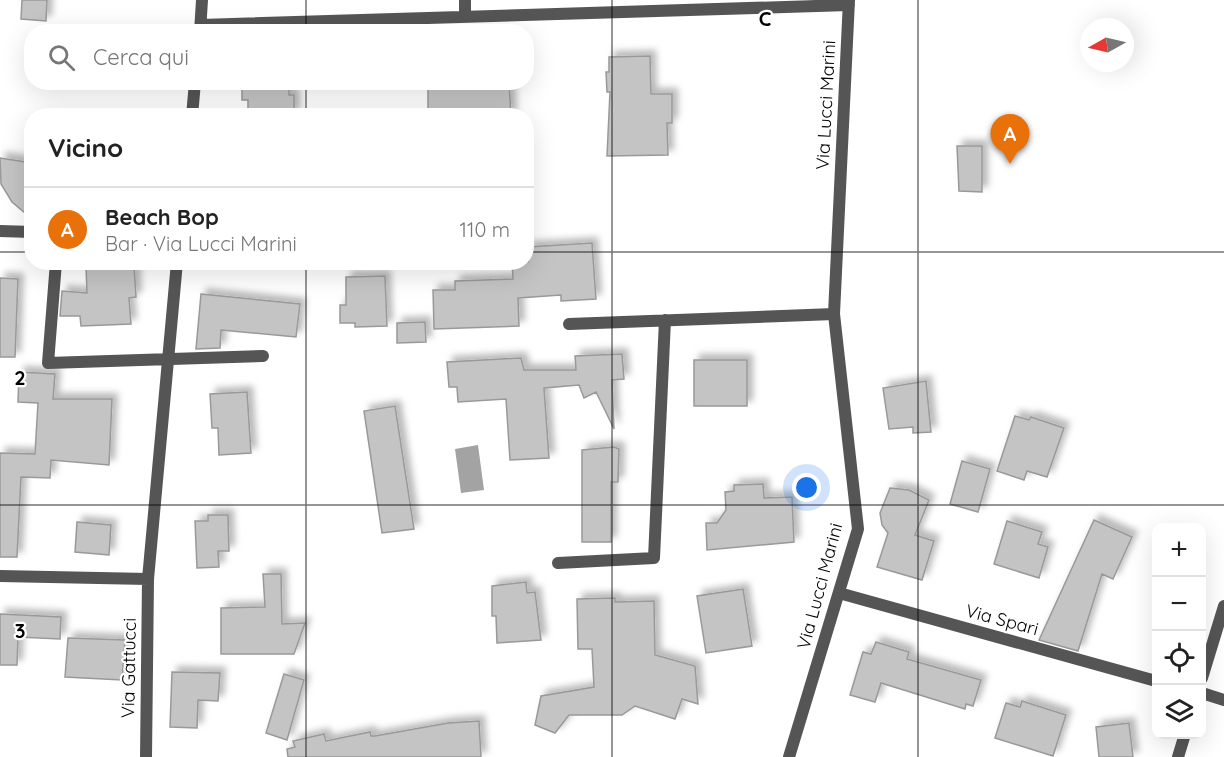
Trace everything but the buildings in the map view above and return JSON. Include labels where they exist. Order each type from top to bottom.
[{"type":"street","points":[[201,24],[202,0]]},
{"type":"street","points":[[465,0],[465,16]]},
{"type":"street","points":[[289,24],[652,5],[849,3]]},
{"type":"street","name":"Via Lucci Marini","points":[[789,757],[858,529],[834,314],[849,3]]},
{"type":"street","points":[[193,108],[194,90]]},
{"type":"street","points":[[0,231],[24,232]]},
{"type":"street","points":[[55,270],[48,363],[167,361],[263,356]]},
{"type":"street","name":"Via Gattucci","points":[[146,757],[148,579],[176,270]]},
{"type":"street","points":[[569,324],[834,314]]},
{"type":"street","points":[[558,563],[654,558],[665,320]]},
{"type":"street","points":[[0,576],[148,579]]},
{"type":"street","name":"Via Spari","points":[[839,593],[1152,680]]},
{"type":"street","points":[[1206,665],[1224,606]]},
{"type":"street","points":[[1206,694],[1224,700]]},
{"type":"street","points":[[1178,757],[1184,739]]},
{"type":"shaded area","points":[[478,445],[484,490],[461,493],[455,449]]},
{"type":"place","name":"Beach Bop","points":[[1010,164]]}]
